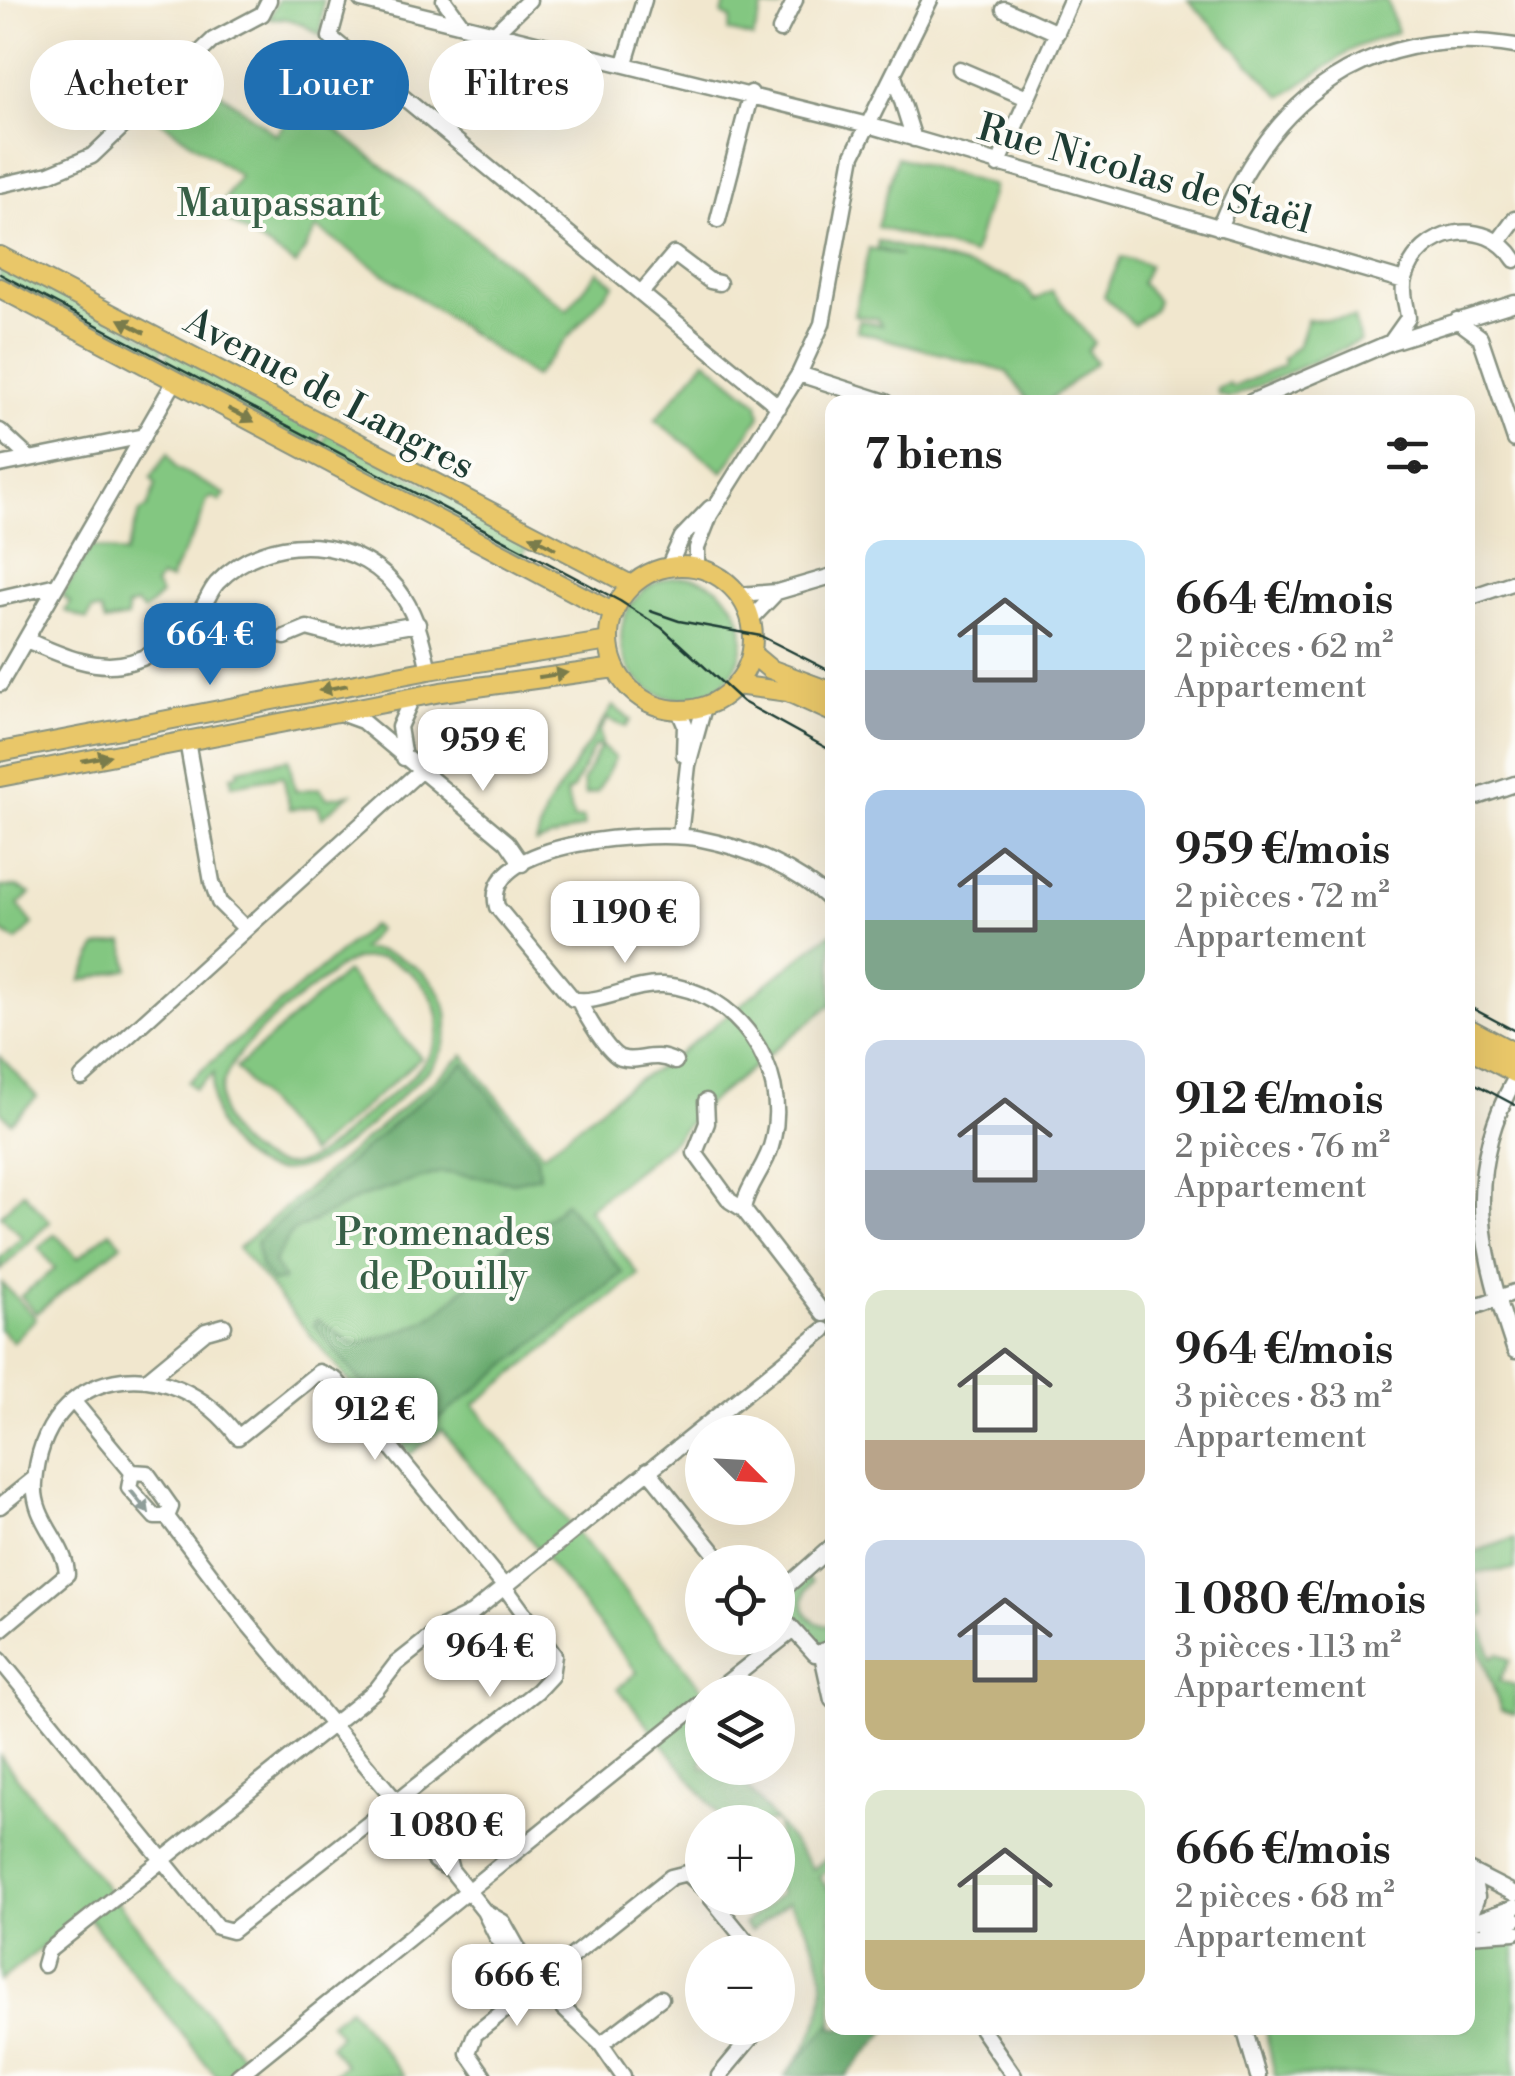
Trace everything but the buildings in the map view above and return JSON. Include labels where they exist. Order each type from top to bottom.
[{"type":"main road","name":"Avenue de Langres","points":[[0,256],[631,584]]},
{"type":"main road","name":"Avenue de Langres","points":[[0,288],[614,612]]},
{"type":"main road","points":[[697,567],[730,584],[751,618],[752,654],[736,685],[704,706],[679,711],[642,699],[616,668],[608,641],[614,612],[631,584],[668,568],[697,567]]},
{"type":"main road","points":[[0,752],[429,670],[608,641]]},
{"type":"main road","points":[[752,654],[780,674],[825,690]]},
{"type":"main road","points":[[0,776],[433,694],[616,668]]},
{"type":"main road","points":[[429,670],[433,694]]},
{"type":"main road","points":[[736,685],[788,692],[825,709]]},
{"type":"main road","points":[[1475,1032],[1515,1053]]},
{"type":"main road","points":[[1475,1052],[1515,1076]]},
{"type":"street","points":[[0,185],[49,174],[92,156],[213,40],[262,14],[269,0]]},
{"type":"street","points":[[340,0],[330,37],[779,407]]},
{"type":"street","name":"Rue Nicolas de Staël","points":[[362,0],[750,93],[1404,281]]},
{"type":"street","points":[[444,0],[462,24]]},
{"type":"street","points":[[496,32],[529,0]]},
{"type":"street","points":[[625,63],[644,0]]},
{"type":"street","points":[[780,30],[796,0]]},
{"type":"street","points":[[697,567],[697,548],[721,497],[799,374],[822,324],[847,176],[930,0]]},
{"type":"street","points":[[998,165],[1071,0]]},
{"type":"street","points":[[1004,9],[1057,32]]},
{"type":"street","points":[[1220,228],[1246,166],[1270,132],[1302,100],[1342,72],[1385,54],[1424,44],[1471,41],[1515,46]]},
{"type":"street","points":[[959,69],[1026,98]]},
{"type":"street","points":[[894,76],[914,139]]},
{"type":"street","points":[[718,220],[750,93]]},
{"type":"street","points":[[1498,242],[1515,219]]},
{"type":"street","points":[[1391,342],[1404,327],[1408,312],[1404,281],[1417,255],[1438,238],[1467,232],[1498,242],[1515,260]]},
{"type":"street","points":[[641,293],[674,254],[710,281],[719,283]]},
{"type":"street","points":[[1267,395],[1391,342],[1514,301]]},
{"type":"street","points":[[1408,312],[1420,322],[1439,325]]},
{"type":"street","points":[[1484,312],[1480,337],[1515,440]]},
{"type":"street","points":[[1457,320],[1480,337]]},
{"type":"street","points":[[799,374],[864,395]]},
{"type":"street","points":[[0,684],[175,381]]},
{"type":"street","points":[[0,430],[30,459]]},
{"type":"street","points":[[0,465],[144,436]]},
{"type":"street","points":[[668,568],[682,537],[721,497]]},
{"type":"street","points":[[26,640],[69,658],[123,664],[169,646],[197,616],[217,583],[254,557],[300,546],[346,551],[380,569],[403,596],[418,624],[429,670]]},
{"type":"street","points":[[739,595],[777,592],[825,578]]},
{"type":"street","points":[[1475,596],[1515,582]]},
{"type":"street","points":[[0,598],[56,585]]},
{"type":"street","points":[[751,618],[777,592]]},
{"type":"street","points":[[284,638],[307,628],[341,637],[418,624]]},
{"type":"street","points":[[404,758],[400,727],[412,698]]},
{"type":"street","points":[[680,835],[688,765],[704,706]]},
{"type":"street","points":[[679,711],[686,724],[688,765]]},
{"type":"street","points":[[336,712],[356,718],[507,842],[522,864]]},
{"type":"street","points":[[187,741],[212,882],[219,902],[246,929]]},
{"type":"street","points":[[82,1078],[420,772]]},
{"type":"street","points":[[1475,798],[1515,784]]},
{"type":"street","points":[[676,1062],[656,1055],[626,1059],[616,1055],[579,1001],[568,996],[497,908],[496,889],[508,872],[604,838],[680,835],[724,844],[767,860],[825,897]]},
{"type":"street","points":[[579,1001],[640,985],[679,987],[716,1004],[750,1032],[773,1080],[777,1121],[768,1160],[743,1209]]},
{"type":"street","points":[[1515,1076],[1488,1147],[1480,1199],[1484,1250],[1515,1352]]},
{"type":"street","points":[[706,1101],[707,1123],[696,1154],[825,1318]]},
{"type":"street","points":[[1475,1307],[1515,1292]]},
{"type":"street","points":[[44,1965],[48,1951],[379,1688],[396,1664],[504,1586],[825,1324]]},
{"type":"street","points":[[149,1378],[206,1331],[224,1326]]},
{"type":"street","points":[[0,1630],[67,1574],[66,1562],[42,1521],[35,1478],[53,1424],[74,1402],[108,1383],[149,1378],[169,1382],[207,1401],[238,1436],[313,1373],[330,1375],[504,1586],[554,1655],[551,1676],[236,1931],[217,1927],[0,1660]]},
{"type":"street","points":[[74,1402],[132,1472],[131,1491],[151,1515],[167,1517],[238,1611],[411,1819],[427,1851],[452,1870],[468,1890],[498,1939],[526,1961],[601,2044],[623,2076]]},
{"type":"street","points":[[648,1470],[708,1545]]},
{"type":"street","points":[[132,1472],[148,1472],[171,1506],[167,1517]]},
{"type":"street","points":[[0,1506],[35,1478]]},
{"type":"street","points":[[795,1579],[825,1552]]},
{"type":"street","points":[[795,1635],[808,1650],[825,1651]]},
{"type":"street","points":[[736,1675],[762,1655]]},
{"type":"street","points":[[238,2076],[685,1716]]},
{"type":"street","points":[[484,2076],[468,2053],[470,2040],[677,1873],[685,1874]]},
{"type":"street","points":[[1475,1874],[1515,1894]]},
{"type":"street","points":[[1475,1922],[1515,1907]]},
{"type":"street","points":[[725,1915],[741,1935]]},
{"type":"street","points":[[1475,1924],[1515,1919]]},
{"type":"street","points":[[1475,1934],[1515,1932]]},
{"type":"street","points":[[601,2044],[660,1998]]},
{"type":"street","points":[[984,2035],[1008,2074]]},
{"type":"street","points":[[1246,2035],[1258,2076]]},
{"type":"street","points":[[719,2076],[745,2045]]},
{"type":"green space","points":[[278,0],[323,0],[321,36],[296,22],[269,19]]},
{"type":"green space","points":[[726,0],[789,0],[779,9],[763,7],[753,38],[728,31],[731,19],[722,15]]},
{"type":"green space","points":[[1188,0],[1387,0],[1397,32],[1356,47],[1282,97]]},
{"type":"green space","name":"Maupassant","points":[[224,95],[244,111],[244,130],[269,130],[276,135],[280,130],[336,130],[567,310],[598,271],[614,284],[534,377],[317,228],[296,265],[216,213],[240,176],[174,130],[224,130]]},
{"type":"green space","points":[[897,157],[993,186],[973,255],[877,227]]},
{"type":"green space","points":[[878,241],[1008,278],[1024,287],[1035,300],[1052,291],[1094,343],[1087,350],[1096,362],[1056,395],[1024,395],[1007,372],[857,331],[859,320],[881,325],[877,319],[854,315],[869,248],[901,256],[877,248]]},
{"type":"green space","points":[[1121,257],[1149,265],[1141,283],[1157,300],[1154,309],[1134,325],[1104,296]]},
{"type":"green space","points":[[0,260],[164,347],[155,366],[0,282]]},
{"type":"green space","points":[[1354,318],[1360,341],[1237,395],[1219,395],[1217,389],[1229,384],[1232,388],[1284,365],[1283,359],[1299,344],[1307,320]]},
{"type":"green space","points":[[170,350],[323,430],[314,449],[160,368]]},
{"type":"green space","points":[[706,360],[758,403],[760,416],[723,472],[655,420]]},
{"type":"green space","points":[[328,433],[531,539],[521,558],[319,451]]},
{"type":"green space","points":[[168,453],[176,468],[225,494],[220,502],[213,497],[207,500],[170,580],[160,578],[155,586],[161,595],[144,611],[136,604],[127,607],[127,618],[105,622],[101,611],[92,610],[87,620],[65,611],[70,602],[62,596],[91,546],[125,554],[140,512],[147,508],[156,484],[151,477]]},
{"type":"green space","points":[[682,577],[705,582],[725,595],[738,615],[743,638],[738,661],[725,681],[705,694],[682,699],[659,694],[639,681],[626,661],[621,638],[626,615],[639,595],[659,582]]},
{"type":"green space","points":[[613,706],[631,720],[626,727],[608,719],[600,731],[602,747],[615,758],[597,792],[585,795],[583,781],[600,748],[595,745],[573,789],[566,793],[574,820],[583,818],[584,827],[536,843],[546,809]]},
{"type":"green space","points":[[289,759],[295,791],[320,788],[327,798],[350,794],[322,817],[318,806],[290,809],[283,776],[232,785],[231,776],[238,774],[238,769]]},
{"type":"green space","points":[[0,887],[17,887],[31,894],[18,905],[33,924],[17,941],[0,931]]},
{"type":"green space","points":[[372,925],[377,930],[361,949],[384,953],[423,972],[445,1005],[448,1025],[443,1046],[431,1068],[340,1149],[288,1171],[262,1168],[238,1152],[224,1135],[212,1095],[214,1073],[195,1089],[188,1082]],"holes":[[[355,959],[388,960],[420,981],[438,1013],[433,1049],[422,1065],[328,1148],[310,1159],[281,1165],[252,1153],[230,1130],[221,1099],[226,1076],[239,1055],[278,1015],[339,967]]]},
{"type":"green space","name":"Promenades de Pouilly","points":[[825,938],[825,1010],[702,1108],[673,1141],[588,1209],[639,1275],[474,1405],[691,1675],[685,1675],[685,1772],[618,1688],[637,1672],[442,1430],[410,1454],[238,1248],[464,1055],[543,1154],[629,1085],[667,1063]]},
{"type":"green space","points":[[124,942],[129,969],[81,981],[97,947]]},
{"type":"green space","points":[[346,972],[421,1058],[310,1154],[236,1068]]},
{"type":"green space","points":[[0,1056],[37,1097],[11,1122],[0,1111]]},
{"type":"green space","points":[[464,1063],[537,1155],[539,1176],[514,1182],[441,1172],[361,1197],[291,1233],[274,1262],[284,1280],[272,1282],[260,1266],[256,1242]]},
{"type":"green space","points":[[23,1192],[50,1222],[0,1270],[0,1258],[22,1237],[1,1215]]},
{"type":"green space","points":[[565,1202],[623,1273],[410,1442],[313,1324],[317,1319],[355,1345],[422,1322],[452,1301],[515,1237]]},
{"type":"green space","points":[[110,1231],[122,1244],[36,1313],[21,1296],[55,1269],[39,1248],[55,1234],[78,1258]]},
{"type":"green space","points":[[2,1283],[36,1318],[13,1342],[0,1329]]},
{"type":"green space","points":[[1515,1538],[1515,1569],[1475,1573],[1475,1552]]},
{"type":"green space","points":[[805,1575],[812,1582],[804,1597],[806,1611],[825,1625],[825,1646],[819,1649],[795,1621],[795,1586]]},
{"type":"green space","points":[[1475,1579],[1486,1615],[1478,1617],[1492,1658],[1498,1653],[1510,1660],[1499,1681],[1515,1685],[1515,1714],[1501,1710],[1475,1638]]},
{"type":"green space","points":[[0,1756],[261,2076],[216,2076],[85,1913],[0,1981]]},
{"type":"green space","name":"Promenades de Pouilly","points":[[695,1785],[746,1785],[762,1805],[711,1805]]},
{"type":"green space","points":[[795,1846],[813,1869],[825,1860],[825,1872],[819,1877],[825,1885],[825,2035],[883,2035],[846,2076],[785,2076],[801,2054],[821,2011],[821,1967],[795,1912]]},
{"type":"green space","points":[[755,1915],[771,1915],[751,1931],[744,1924]]},
{"type":"green space","points":[[1475,1943],[1515,1944],[1515,2076],[1275,2076],[1266,2035],[1475,2035]]},
{"type":"green space","points":[[349,2008],[404,2076],[331,2076],[345,2065],[330,2045],[340,2035],[330,2023]]},
{"type":"green space","points":[[825,2030],[825,2035],[883,2035],[846,2076],[785,2076]]},
{"type":"tram line","points":[[0,274],[620,601],[662,628],[743,702],[825,747]]},
{"type":"tram line","points":[[650,611],[679,621],[761,636],[825,668]]},
{"type":"tram line","points":[[1475,1010],[1515,1031]]},
{"type":"tram line","points":[[1475,1084],[1515,1105]]}]
